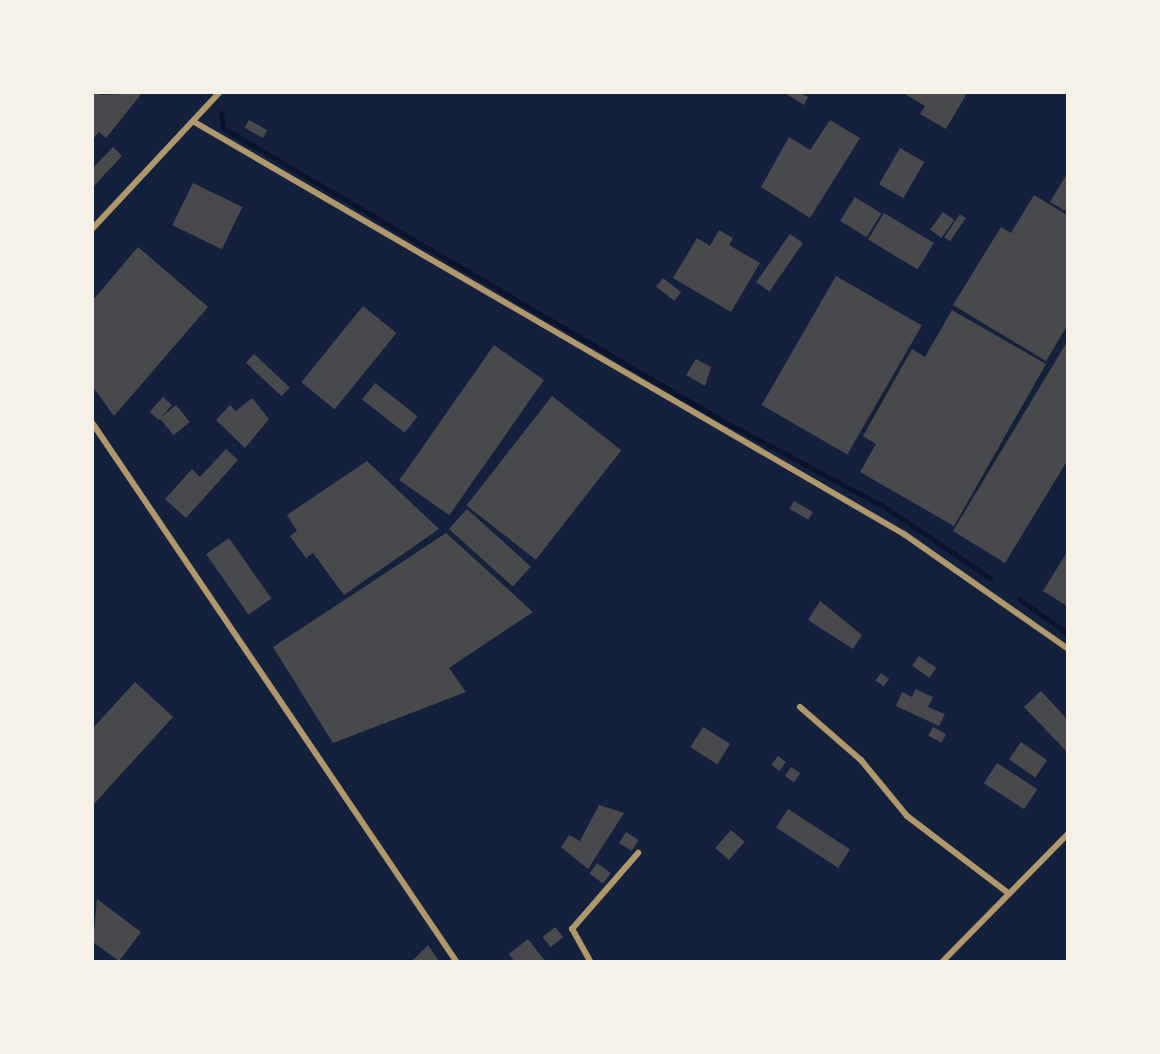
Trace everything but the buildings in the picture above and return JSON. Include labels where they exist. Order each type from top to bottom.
[{"type":"street","points":[[93,228],[196,123],[219,93]]},
{"type":"street","points":[[196,123],[904,534],[1067,648]]},
{"type":"street","points":[[93,424],[456,961]]},
{"type":"street","points":[[800,706],[861,760],[907,816],[1008,893]]},
{"type":"street","points":[[943,961],[1067,835]]},
{"type":"street","points":[[590,961],[572,929],[638,853]]},
{"type":"waterway","points":[[221,113],[223,128],[716,417],[883,506],[990,578]]},
{"type":"waterway","points":[[1019,599],[1067,633]]}]
